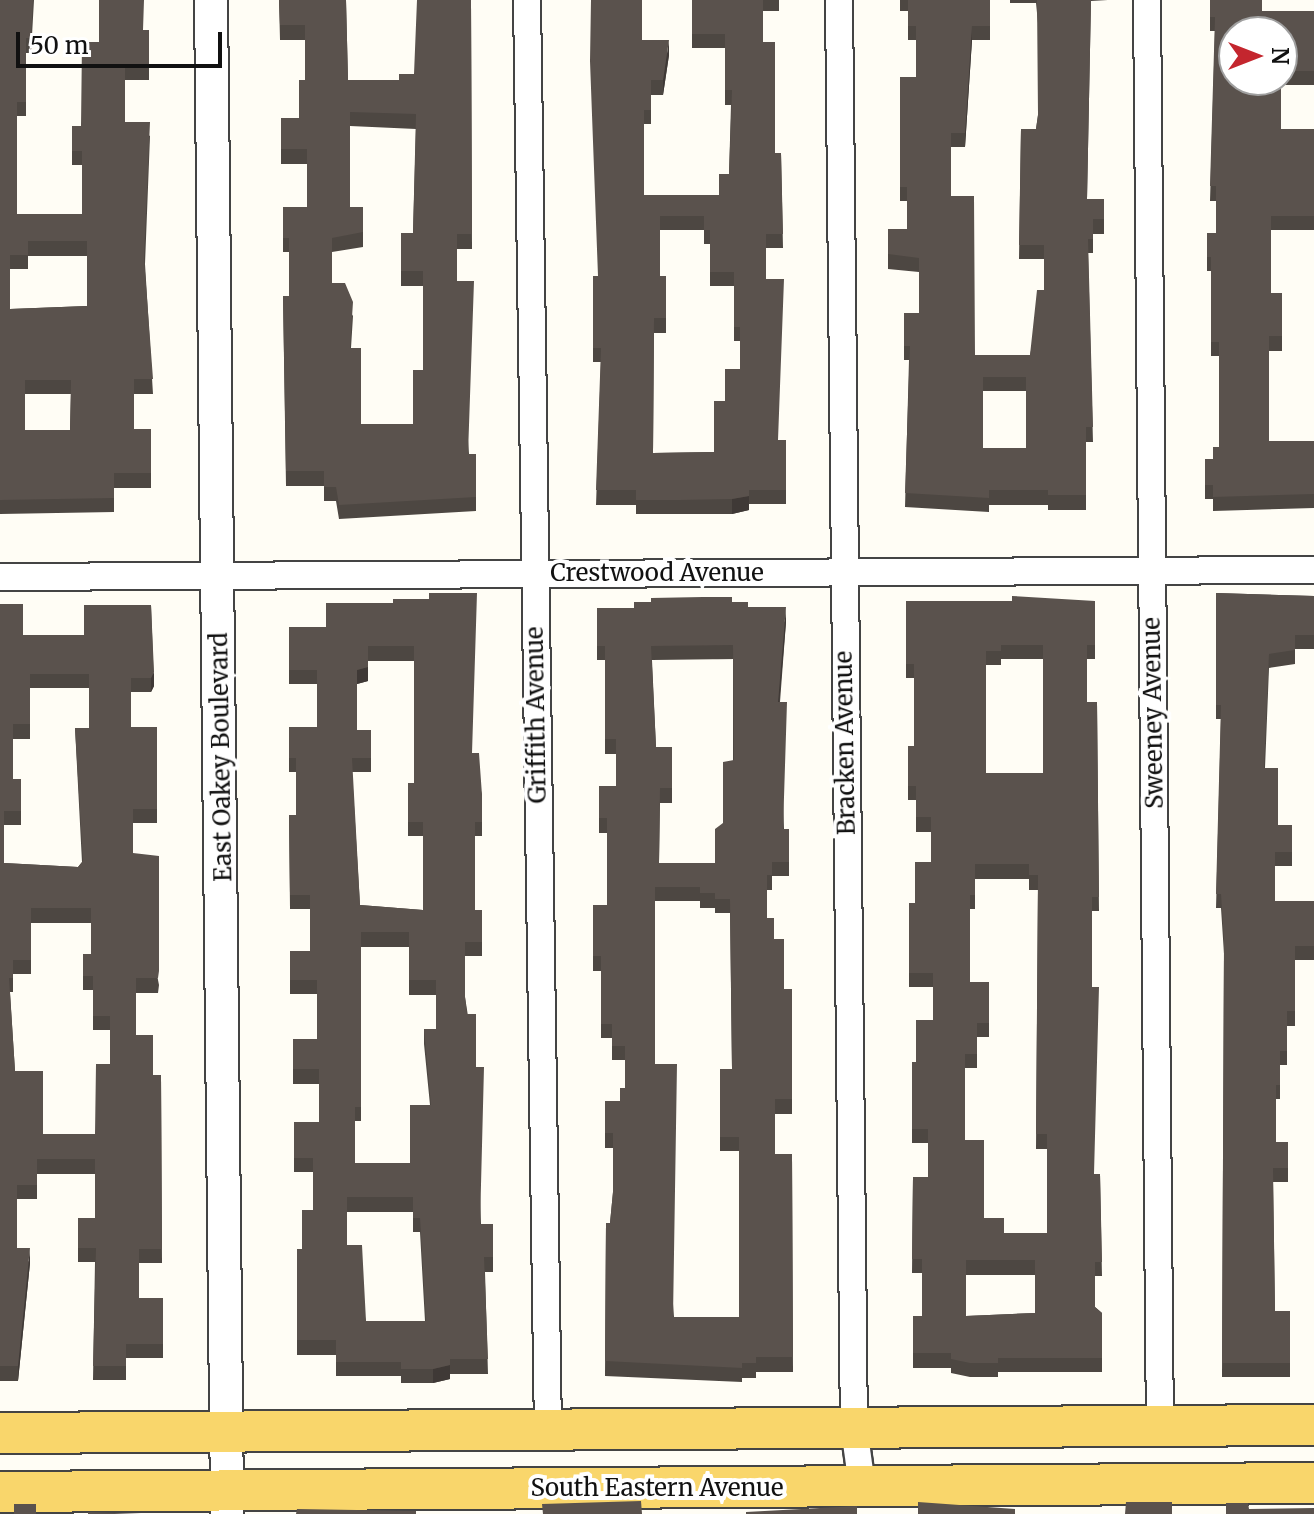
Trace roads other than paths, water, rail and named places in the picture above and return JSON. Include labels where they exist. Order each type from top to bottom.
[{"type":"main road","points":[[0,1433],[1314,1425]]},
{"type":"main road","name":"South Eastern Avenue","points":[[0,1492],[227,1502],[862,1486],[1314,1483]]},
{"type":"street","name":"East Oakey Boulevard","points":[[211,0],[227,1502]]},
{"type":"street","name":"Griffith Avenue","points":[[527,0],[548,1430]]},
{"type":"street","name":"Bracken Avenue","points":[[839,0],[854,1428],[862,1486]]},
{"type":"street","name":"Sweeney Avenue","points":[[1147,0],[1160,1426]]},
{"type":"street","name":"Crestwood Avenue","points":[[0,577],[1314,570]]}]
